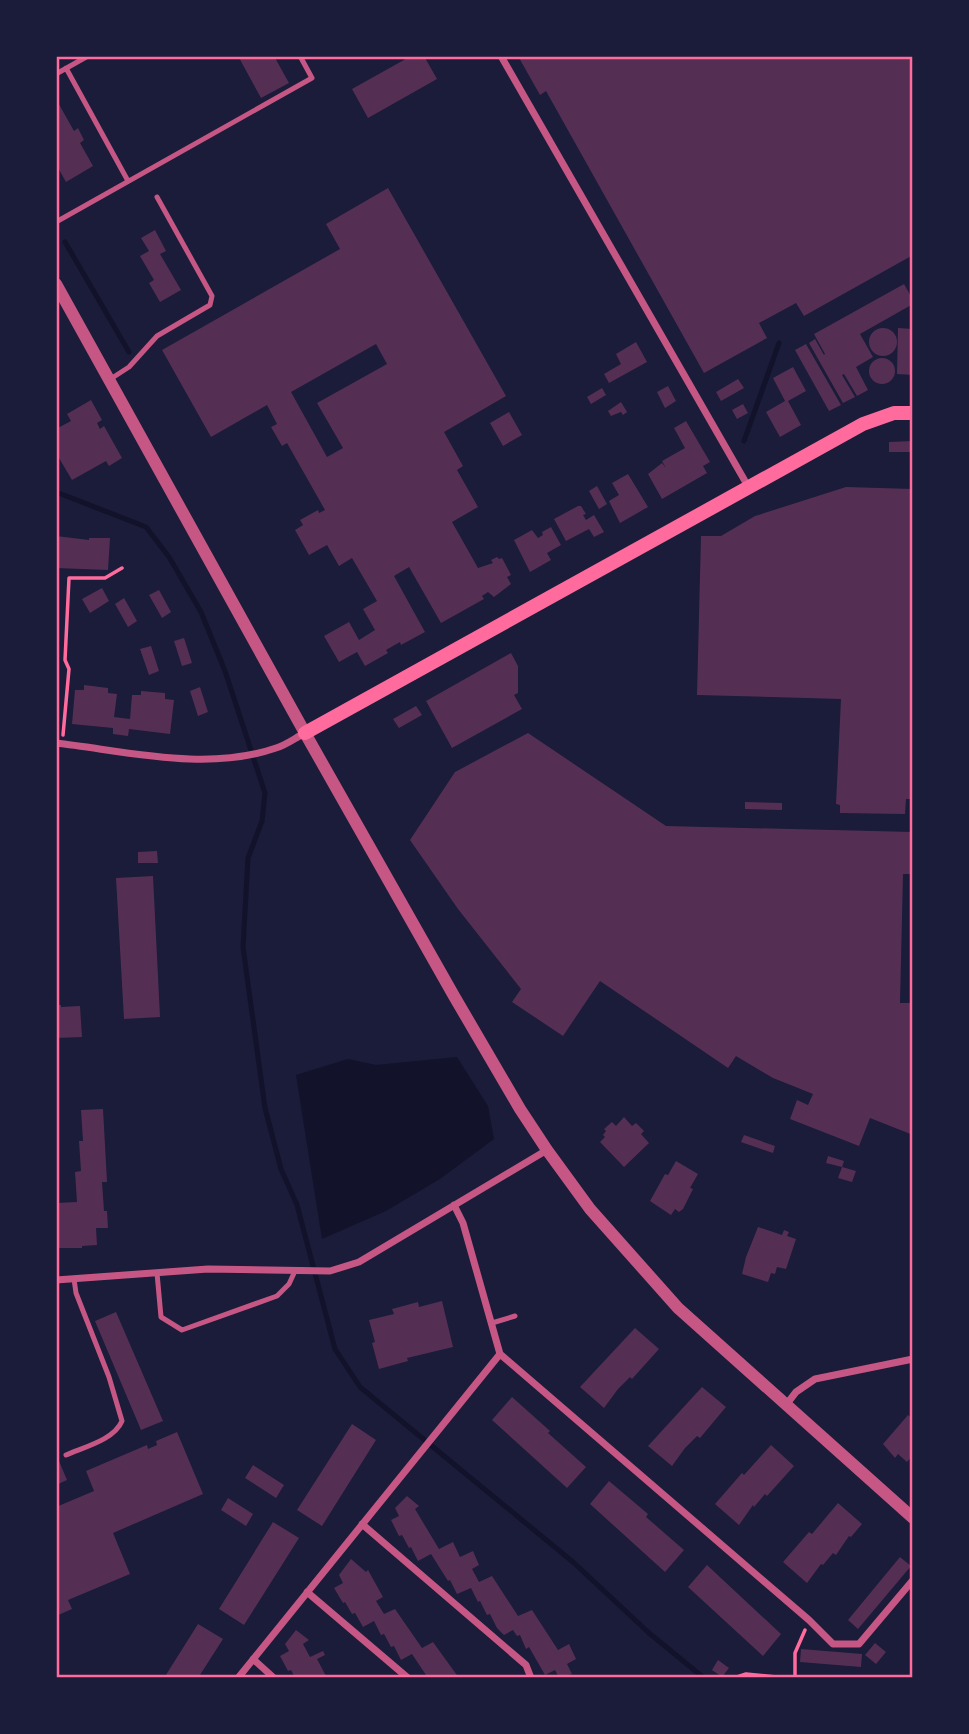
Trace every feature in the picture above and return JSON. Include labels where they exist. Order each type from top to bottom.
[{"type":"main road","points":[[305,733],[863,424],[894,413],[913,412]]},
{"type":"street","points":[[501,56],[748,488]]},
{"type":"street","points":[[56,284],[454,996],[547,1150],[590,1209],[678,1308],[913,1518]]},
{"type":"street","points":[[59,743],[169,758],[238,757],[276,748],[305,733]]},
{"type":"street","points":[[56,1280],[208,1269],[330,1271],[359,1262],[547,1150]]},
{"type":"street","points":[[454,1205],[463,1223],[500,1354],[809,1620],[832,1644],[859,1644],[913,1580]]},
{"type":"street","points":[[238,1678],[500,1354]]},
{"type":"street","points":[[786,1405],[796,1392],[815,1379],[913,1359]]},
{"type":"street","points":[[362,1524],[526,1665],[531,1678]]},
{"type":"street","points":[[307,1592],[408,1678]]},
{"type":"street","points":[[253,1659],[274,1678]]},
{"type":"lane","points":[[56,74],[88,56]]},
{"type":"lane","points":[[56,222],[312,78],[300,56]]},
{"type":"lane","points":[[66,68],[128,181]]},
{"type":"lane","points":[[109,380],[128,367],[158,336],[210,305],[212,296],[156,197]]},
{"type":"lane","points":[[158,1273],[161,1317],[182,1330],[277,1296],[299,1271]]},
{"type":"lane","points":[[66,1455],[110,1435],[120,1427],[122,1421],[109,1377],[76,1293],[74,1279]]},
{"type":"lane","points":[[492,1323],[515,1316]]},
{"type":"path","points":[[59,743],[69,669],[65,660],[69,578],[105,578],[122,568]]},
{"type":"path","points":[[795,1678],[795,1653],[809,1620]]},
{"type":"path","points":[[734,1678],[746,1674],[786,1678]]},
{"type":"shaded area","points":[[457,1057],[488,1106],[494,1139],[440,1179],[386,1211],[322,1239],[296,1075],[348,1059],[376,1065]]},
{"type":"building","points":[[238,56],[274,56],[289,83],[261,98]]},
{"type":"building","points":[[411,56],[424,56],[437,79],[368,118],[352,89]]},
{"type":"building","points":[[518,56],[913,56],[913,255],[804,316],[796,303],[759,323],[767,338],[704,373],[546,91],[540,95]]},
{"type":"building","points":[[56,99],[74,131],[78,128],[84,140],[80,143],[93,166],[66,182],[56,164]]},
{"type":"building","points":[[388,188],[506,396],[444,432],[463,466],[457,470],[478,507],[452,522],[478,568],[493,563],[491,560],[497,557],[502,558],[511,575],[507,577],[511,584],[494,597],[488,592],[482,596],[484,599],[441,623],[409,567],[394,576],[425,632],[401,645],[400,642],[386,650],[388,653],[365,666],[357,652],[339,662],[324,636],[349,622],[359,640],[375,630],[363,609],[377,601],[352,558],[339,566],[327,545],[309,555],[295,530],[303,525],[300,520],[318,510],[319,513],[325,510],[287,443],[282,446],[271,427],[277,424],[267,405],[211,437],[162,350],[340,249],[326,224]],"holes":[[[376,344],[387,364],[317,403],[343,448],[327,457],[291,392]]]},
{"type":"building","points":[[155,230],[166,251],[160,254],[181,290],[160,302],[149,283],[154,280],[140,256],[149,251],[141,238]]},
{"type":"building","points":[[904,284],[913,304],[860,334],[873,357],[856,367],[868,390],[857,396],[844,374],[842,375],[855,397],[843,403],[809,343],[815,339],[824,355],[814,334]]},
{"type":"building","points":[[883,328],[893,332],[897,342],[893,352],[883,356],[873,352],[869,342],[873,332]]},
{"type":"building","points":[[898,328],[913,329],[913,375],[897,374]]},
{"type":"building","points":[[636,342],[647,362],[609,383],[604,374],[621,364],[616,354]]},
{"type":"building","points":[[806,344],[841,405],[829,411],[795,350]]},
{"type":"building","points":[[882,358],[891,362],[895,371],[891,380],[882,384],[873,380],[869,371],[873,362]]},
{"type":"building","points":[[793,367],[806,391],[788,401],[801,425],[780,437],[766,412],[785,401],[773,378]]},
{"type":"building","points":[[738,379],[744,388],[721,401],[716,392]]},
{"type":"building","points":[[668,386],[676,401],[665,408],[657,392]]},
{"type":"building","points":[[602,388],[606,395],[591,404],[587,397]]},
{"type":"building","points":[[91,400],[102,420],[97,423],[100,429],[104,426],[122,458],[109,466],[106,461],[72,480],[56,453],[56,429],[71,421],[67,414]]},
{"type":"building","points":[[621,402],[627,412],[611,416],[608,411]]},
{"type":"building","points":[[743,404],[748,413],[737,419],[732,410]]},
{"type":"building","points":[[509,412],[522,435],[503,446],[490,423]]},
{"type":"building","points":[[686,421],[710,462],[703,466],[707,473],[662,499],[648,474],[662,463],[666,468],[662,461],[685,448],[674,428]]},
{"type":"building","points":[[913,441],[913,452],[889,452],[889,442]]},
{"type":"building","points":[[628,474],[648,507],[620,523],[609,501],[619,495],[612,483]]},
{"type":"building","points":[[597,486],[607,504],[599,509],[589,491]]},
{"type":"building","points":[[846,487],[913,489],[913,799],[906,799],[905,814],[840,813],[840,805],[836,804],[841,699],[697,695],[701,536],[721,536],[755,516]]},
{"type":"building","points":[[581,506],[586,514],[583,515],[586,520],[594,515],[604,532],[594,537],[589,529],[566,541],[554,519]]},
{"type":"building","points":[[551,527],[561,545],[547,553],[551,560],[530,572],[514,540],[532,530],[538,538]]},
{"type":"building","points":[[56,536],[89,540],[110,538],[108,570],[56,568]]},
{"type":"building","points":[[102,588],[109,601],[90,613],[82,599]]},
{"type":"building","points":[[159,590],[171,612],[162,618],[149,595]]},
{"type":"building","points":[[124,598],[137,621],[128,627],[115,604]]},
{"type":"building","points":[[184,638],[192,663],[182,666],[174,641]]},
{"type":"building","points":[[151,646],[159,671],[149,675],[140,649]]},
{"type":"building","points":[[511,653],[518,666],[518,693],[514,695],[522,709],[452,748],[426,701]]},
{"type":"building","points":[[84,685],[108,688],[108,693],[117,694],[114,717],[130,719],[132,695],[141,695],[141,691],[165,693],[165,699],[174,700],[170,734],[129,729],[128,736],[113,734],[113,728],[72,724],[75,690],[84,690]]},
{"type":"building","points":[[200,687],[208,712],[198,716],[190,691]]},
{"type":"building","points":[[416,706],[422,715],[399,728],[393,719]]},
{"type":"building","points":[[528,733],[666,826],[913,832],[913,874],[903,874],[900,1003],[913,1003],[913,1135],[870,1118],[859,1146],[790,1119],[797,1100],[808,1105],[813,1094],[773,1078],[736,1056],[728,1068],[600,981],[563,1036],[512,1002],[521,989],[458,909],[410,840],[455,772]]},
{"type":"building","points":[[745,802],[782,803],[782,810],[745,809]]},
{"type":"building","points":[[157,851],[158,863],[138,863],[138,852]]},
{"type":"building","points":[[153,876],[160,1017],[124,1019],[116,878]]},
{"type":"building","points":[[56,1005],[80,1006],[82,1037],[56,1038]]},
{"type":"building","points":[[103,1109],[107,1182],[102,1182],[108,1228],[96,1228],[97,1245],[56,1248],[56,1203],[77,1202],[75,1172],[81,1171],[79,1141],[83,1141],[81,1110]]},
{"type":"building","points":[[624,1117],[632,1126],[636,1123],[644,1131],[641,1134],[649,1143],[624,1167],[600,1142],[605,1137],[604,1129],[612,1122],[616,1126]]},
{"type":"building","points":[[744,1135],[775,1146],[773,1153],[741,1142]]},
{"type":"building","points":[[828,1156],[844,1161],[842,1167],[826,1163]]},
{"type":"building","points":[[676,1161],[698,1174],[683,1209],[679,1212],[675,1209],[671,1215],[650,1201],[665,1174],[668,1175]]},
{"type":"building","points":[[842,1167],[856,1171],[852,1182],[838,1178]]},
{"type":"building","points":[[758,1227],[782,1235],[784,1230],[789,1232],[787,1236],[796,1239],[786,1269],[777,1267],[768,1282],[742,1274]]},
{"type":"building","points":[[442,1301],[453,1347],[407,1358],[408,1361],[379,1369],[369,1320],[394,1314],[392,1309],[418,1302],[419,1307]]},
{"type":"building","points":[[116,1312],[163,1421],[141,1430],[95,1321]]},
{"type":"building","points":[[635,1328],[659,1349],[632,1379],[630,1377],[618,1389],[604,1408],[580,1387]]},
{"type":"building","points":[[702,1387],[726,1407],[700,1438],[697,1436],[685,1448],[672,1466],[648,1446]]},
{"type":"building","points":[[512,1397],[586,1467],[567,1488],[492,1420]]},
{"type":"building","points":[[908,1415],[913,1419],[913,1455],[907,1462],[898,1454],[895,1458],[883,1444]]},
{"type":"building","points":[[352,1424],[376,1440],[322,1526],[297,1510]]},
{"type":"building","points":[[177,1432],[203,1494],[113,1533],[130,1574],[68,1600],[72,1609],[56,1616],[56,1507],[94,1491],[86,1471],[147,1445],[148,1449],[157,1445],[156,1441]]},
{"type":"building","points":[[771,1445],[794,1466],[767,1496],[765,1494],[754,1507],[753,1505],[739,1525],[715,1504]]},
{"type":"building","points":[[56,1454],[67,1480],[56,1485]]},
{"type":"building","points":[[253,1465],[284,1485],[276,1498],[245,1478]]},
{"type":"building","points":[[609,1481],[648,1514],[646,1517],[684,1550],[665,1572],[590,1504]]},
{"type":"building","points":[[407,1496],[419,1506],[415,1509],[439,1549],[453,1542],[460,1557],[473,1551],[479,1565],[472,1569],[479,1582],[492,1576],[518,1616],[532,1610],[558,1650],[569,1644],[576,1659],[567,1664],[572,1674],[559,1678],[555,1670],[545,1675],[529,1647],[526,1649],[520,1635],[517,1636],[513,1630],[504,1635],[490,1614],[487,1615],[471,1588],[457,1594],[431,1554],[418,1561],[402,1535],[399,1536],[391,1520],[399,1516],[395,1508]]},
{"type":"building","points":[[228,1498],[253,1514],[246,1526],[221,1510]]},
{"type":"building","points":[[838,1503],[862,1524],[849,1536],[836,1555],[833,1553],[821,1564],[807,1583],[783,1562],[809,1532],[812,1534]]},
{"type":"building","points":[[273,1522],[299,1538],[244,1625],[219,1609]]},
{"type":"building","points":[[900,1557],[911,1566],[858,1629],[848,1620]]},
{"type":"building","points":[[351,1559],[366,1572],[368,1570],[383,1597],[376,1601],[384,1614],[395,1609],[422,1648],[433,1642],[459,1678],[428,1678],[412,1654],[401,1660],[394,1646],[391,1647],[384,1634],[381,1635],[374,1621],[363,1627],[334,1588],[343,1583],[339,1575]]},
{"type":"building","points":[[707,1565],[781,1634],[763,1656],[688,1587]]},
{"type":"building","points":[[198,1624],[223,1639],[198,1678],[164,1678]]},
{"type":"building","points":[[296,1630],[309,1640],[303,1644],[310,1657],[323,1651],[325,1655],[317,1659],[327,1678],[295,1678],[291,1670],[288,1671],[280,1656],[289,1651],[285,1644]]},
{"type":"building","points":[[875,1643],[886,1652],[876,1664],[865,1655]]},
{"type":"building","points":[[801,1649],[862,1654],[861,1667],[800,1662]]},
{"type":"building","points":[[718,1660],[729,1668],[722,1677],[712,1670]]},
{"type":"waterway","points":[[65,242],[129,352]]},
{"type":"waterway","points":[[744,441],[779,343]]},
{"type":"waterway","points":[[56,492],[146,527],[169,557],[201,612],[225,671],[265,793],[262,821],[248,858],[243,947],[265,1108],[281,1169],[297,1205],[335,1349],[360,1387],[573,1562],[649,1633],[704,1678]]}]
